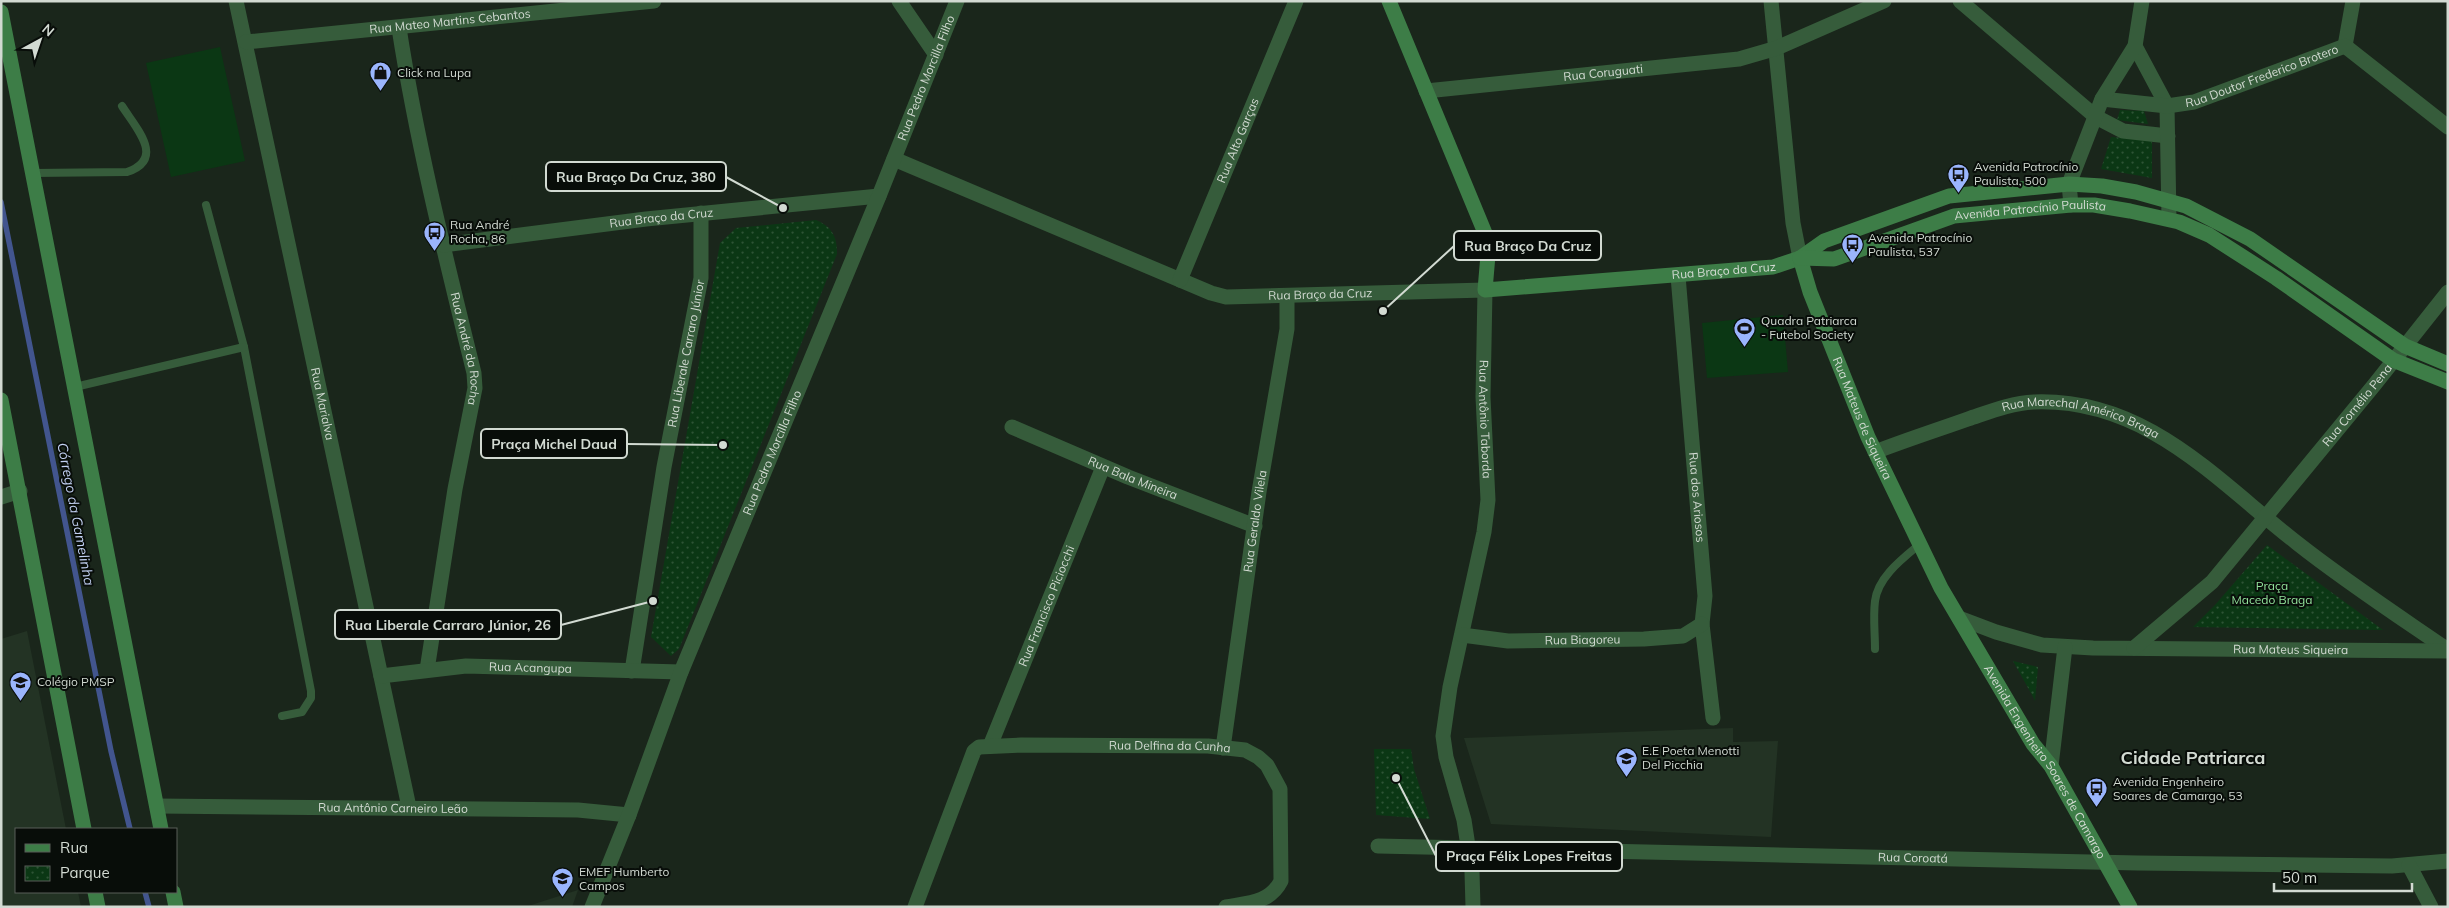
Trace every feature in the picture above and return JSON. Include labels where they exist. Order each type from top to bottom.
[{"type":"street","name":"Rua Marialva","points":[[236,1],[409,807]]},
{"type":"street","name":"Rua Mateo Martins Cebantos","points":[[246,42],[654,1]]},
{"type":"street","points":[[899,1],[936,55]]},
{"type":"street","name":"Rua Pedro Morcilla Filho","points":[[592,907],[629,814],[681,672],[880,196],[957,1]]},
{"type":"street","name":"Rua Alto Garças","points":[[1180,280],[1296,1]]},
{"type":"street","name":"Rua Antônio Taborda","points":[[1389,1],[1485,233],[1488,255],[1485,290],[1483,397],[1488,500],[1450,687],[1443,736],[1446,757],[1464,820],[1472,872],[1473,907]]},
{"type":"street","name":"Rua Mateus de Siqueira","points":[[1771,1],[1793,224],[1810,292],[1875,452],[1941,588],[1959,618]]},
{"type":"street","name":"Rua Coruguati","points":[[1426,91],[1739,59],[1777,48],[1884,1]]},
{"type":"street","points":[[1960,1],[2096,117],[2123,130],[2168,136]]},
{"type":"street","points":[[2070,204],[2069,184],[2102,99],[2135,46],[2142,1]]},
{"type":"street","points":[[2345,46],[2352,1]]},
{"type":"street","points":[[1,12],[161,828]]},
{"type":"street","name":"Rua André da Rocha","points":[[399,28],[406,76],[443,245],[474,373],[474,388],[455,489],[427,670]]},
{"type":"street","points":[[2135,46],[2167,106],[2168,219]]},
{"type":"street","name":"Rua Doutor Frederico Brotero","points":[[2102,99],[2167,106],[2194,102],[2345,46],[2448,127]]},
{"type":"street","name":"Rua Braço da Cruz","points":[[894,159],[1180,280],[1226,297],[1485,290],[1773,267],[1800,258]]},
{"type":"street","name":"Avenida Patrocínio Paulista","points":[[1800,258],[1824,241],[1949,196],[2069,184],[2102,186],[2136,192],[2186,206],[2250,239],[2405,346],[2448,364]]},
{"type":"street","name":"Rua Braço da Cruz","points":[[443,245],[701,213],[880,196]]},
{"type":"street","name":"Avenida Patrocínio Paulista","points":[[1800,258],[1834,259],[1954,216],[2070,204],[2094,205],[2168,219],[2209,235],[2241,254],[2394,360],[2448,382]]},
{"type":"street","name":"Rua Liberale Carraro Júnior","points":[[632,671],[664,468],[701,278],[701,213]]},
{"type":"street","name":"Rua dos Ariosos","points":[[1678,276],[1705,596],[1702,624],[1713,718]]},
{"type":"street","name":"Rua Cornélio Pena","points":[[2265,517],[2448,292]]},
{"type":"street","name":"Rua Geraldo Vilela","points":[[1223,748],[1254,526],[1287,330],[1287,296]]},
{"type":"street","points":[[1,400],[84,828]]},
{"type":"street","name":"Rua Marechal Américo Braga","points":[[1875,452],[2010,406],[2034,402],[2081,405],[2117,414],[2166,439],[2200,462],[2265,517]]},
{"type":"street","name":"Rua Bala Mineira","points":[[1012,427],[1103,467],[1254,526]]},
{"type":"street","name":"Rua Francisco Piciocchi","points":[[915,907],[970,758],[985,747],[1103,467]]},
{"type":"street","points":[[1,496],[20,491]]},
{"type":"street","points":[[1959,618],[1996,632],[2042,645],[2134,648],[2212,582],[2265,517],[2366,595],[2448,650]]},
{"type":"street","name":"Avenida Engenheiro Soares de Camargo","points":[[1959,618],[2033,744],[2051,766],[2130,907]]},
{"type":"street","name":"Rua Biagoreu","points":[[1462,635],[1508,641],[1644,639],[1683,636],[1702,624]]},
{"type":"street","points":[[2051,766],[2065,647]]},
{"type":"street","name":"Rua Mateus Siqueira","points":[[2134,648],[2448,650]]},
{"type":"street","name":"Rua Acangupa","points":[[381,676],[466,666],[681,672]]},
{"type":"street","name":"Rua Delfina da Cunha","points":[[985,747],[1179,746],[1245,750],[1258,756],[1267,765],[1280,790],[1281,881],[1276,891],[1262,900],[1226,907]]},
{"type":"street","name":"Rua Antônio Carneiro Leão","points":[[157,806],[409,807],[578,810],[629,814]]},
{"type":"street","name":"Rua Coroatá","points":[[1378,846],[2106,863],[2408,865],[2448,861]]},
{"type":"street","points":[[2408,865],[2431,907]]},
{"type":"street","points":[[96,893],[98,907]]},
{"type":"street","points":[[173,893],[176,907]]},
{"type":"lane","points":[[33,173],[127,172],[140,168],[147,159],[147,148],[122,106]]},
{"type":"lane","points":[[206,205],[244,347],[311,691],[311,698],[302,712],[293,716],[282,716]]},
{"type":"lane","points":[[75,387],[244,347]]},
{"type":"lane","points":[[1875,649],[1875,600],[1882,582],[1897,563],[1920,544]]},
{"type":"shaded area","name":"Colégio PMSP","points":[[27,631],[66,828],[15,828],[15,893],[78,893],[81,907],[1,907],[1,639]]},
{"type":"shaded area","name":"E.E Poeta Menotti Del Picchia","points":[[1733,728],[1733,742],[1778,741],[1771,837],[1491,824],[1464,738]]},
{"type":"shaded area","name":"EMEF Humberto Campos","points":[[578,890],[572,907],[525,907]]},
{"type":"green space","points":[[220,47],[245,161],[171,177],[146,63]]},
{"type":"green space","points":[[2120,110],[2144,111],[2148,124],[2117,120]]},
{"type":"green space","points":[[2111,137],[2152,140],[2152,178],[2101,169]]},
{"type":"green space","points":[[816,220],[833,233],[837,254],[679,649],[671,656],[651,637],[720,243],[736,228]]},
{"type":"green space","name":"Quadra Patriarca - Futebol Society","points":[[1783,315],[1788,372],[1707,378],[1702,323]]},
{"type":"green space","name":"Praça Macedo Braga","points":[[2267,545],[2383,630],[2193,627],[2215,605]]},
{"type":"green space","points":[[2013,661],[2038,667],[2035,701],[2032,695]]},
{"type":"green space","points":[[1374,749],[1411,749],[1414,769],[1430,819],[1376,815]]},
{"type":"waterway","name":"Córrego da Gamelinha","points":[[1,202],[111,751],[130,828]]},
{"type":"waterway","name":"Córrego da Gamelinha","points":[[145,893],[149,907]]},
{"type":"place","name":"Click na Lupa","points":[[381,92]]},
{"type":"place","name":"Avenida Patrocínio Paulista, 500","points":[[1958,193]]},
{"type":"place","name":"Rua Braço Da Cruz, 380","points":[[783,208]]},
{"type":"place","name":"Rua André Rocha, 86","points":[[434,251]]},
{"type":"place","name":"Avenida Patrocínio Paulista, 537","points":[[1852,264]]},
{"type":"place","name":"Rua Braço Da Cruz","points":[[1383,311]]},
{"type":"place","name":"Quadra Patriarca - Futebol Society","points":[[1745,347]]},
{"type":"place","name":"Praça Michel Daud","points":[[723,445]]},
{"type":"place","name":"Rua Liberale Carraro Júnior, 26","points":[[653,601]]},
{"type":"place","name":"Colégio PMSP","points":[[21,701]]},
{"type":"place","name":"E.E Poeta Menotti Del Picchia","points":[[1626,777]]},
{"type":"place","name":"Praça Félix Lopes Freitas","points":[[1396,778]]},
{"type":"place","name":"Avenida Engenheiro Soares de Camargo, 53","points":[[2097,808]]},
{"type":"place","name":"EMEF Humberto Campos","points":[[563,898]]},
{"type":"district","name":"Cidade Patriarca","points":[[2193,758]]}]
